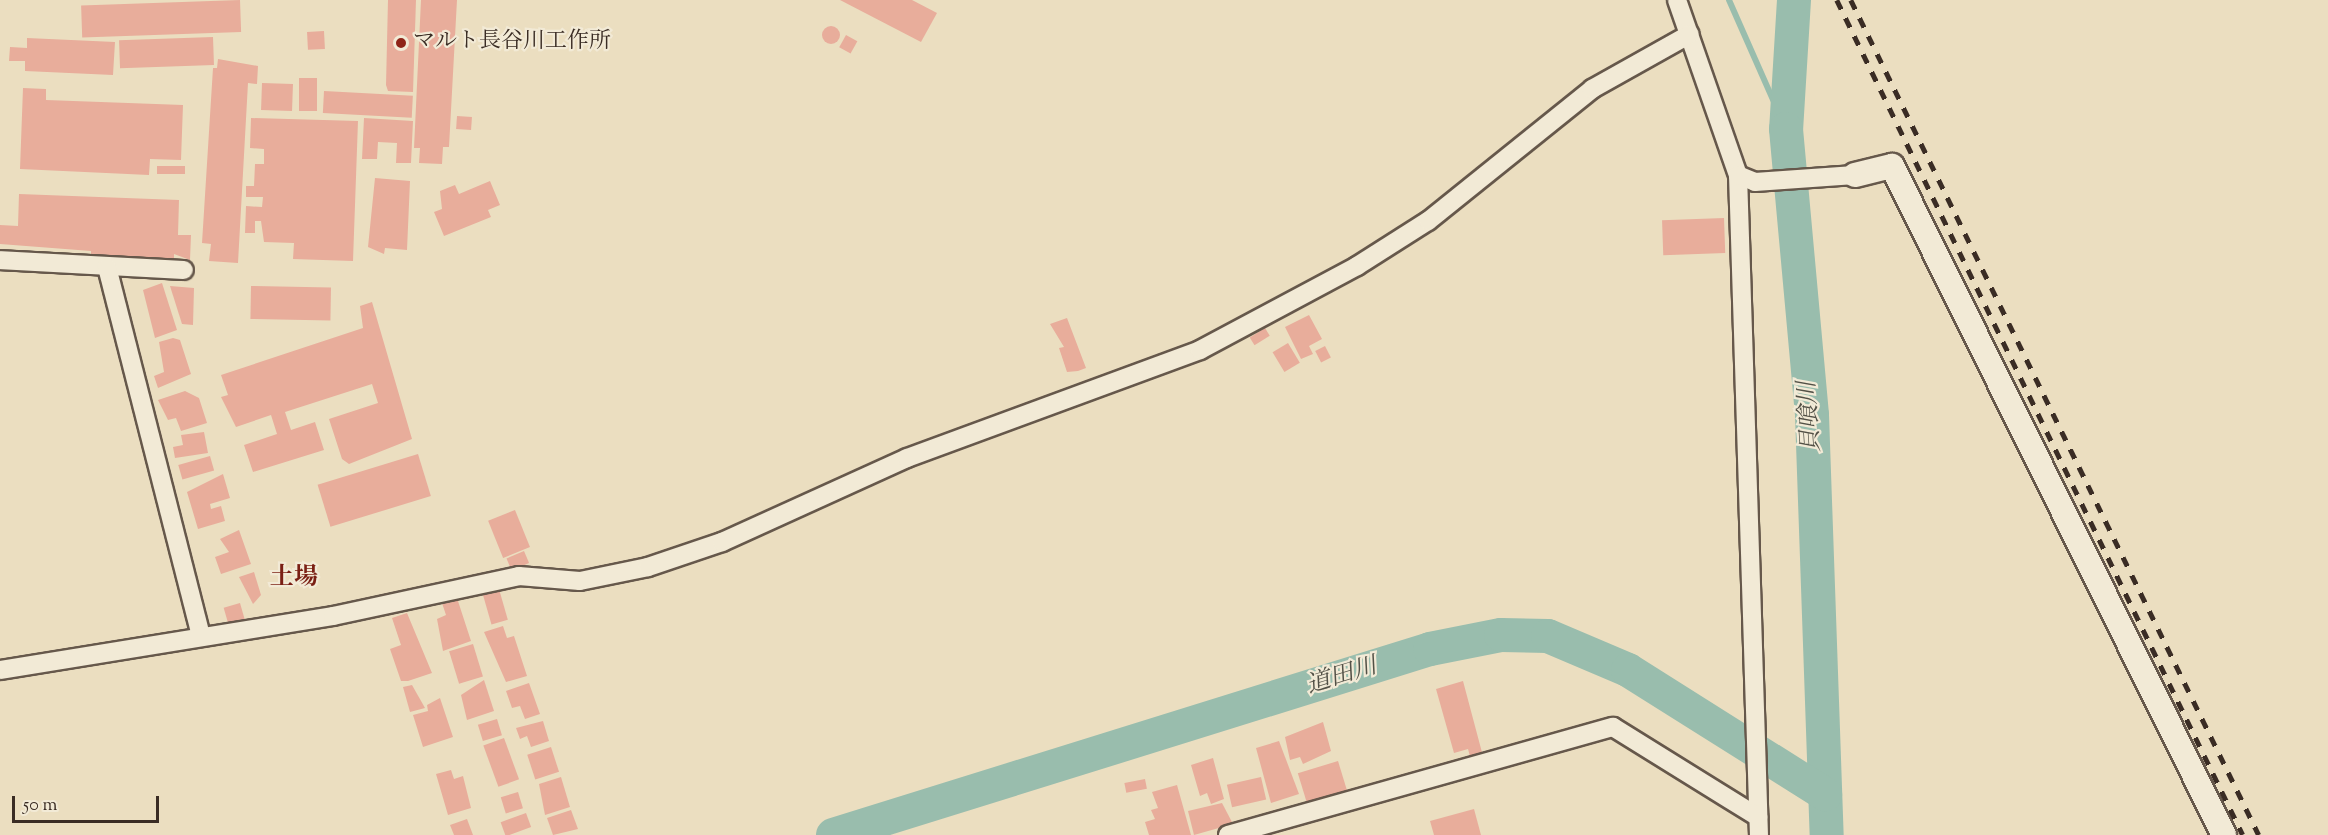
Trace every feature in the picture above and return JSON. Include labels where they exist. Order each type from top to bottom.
[{"type":"street","points":[[1677,0],[1738,175],[1758,819]]},
{"type":"street","points":[[0,670],[333,616],[519,576],[580,581],[648,567],[764,525],[907,458],[1200,350],[1357,266],[1428,221],[1592,89],[1689,34]]},
{"type":"street","points":[[1738,175],[1755,183],[1855,175],[1892,166],[2224,835]]},
{"type":"street","points":[[0,260],[184,270]]},
{"type":"street","points":[[107,267],[201,636]]},
{"type":"street","points":[[1228,835],[1613,727],[1758,819]]},
{"type":"building","points":[[240,0],[241,32],[82,38],[81,6]]},
{"type":"building","name":"マルト長谷川工作所","points":[[388,0],[416,0],[413,92],[388,91],[386,85]]},
{"type":"building","points":[[421,0],[457,0],[449,147],[443,147],[442,164],[419,163],[420,148],[414,148]]},
{"type":"building","points":[[840,0],[912,0],[937,13],[921,42]]},
{"type":"building","points":[[831,26],[839,31],[840,35],[835,43],[831,44],[823,39],[822,35],[827,27]]},
{"type":"building","points":[[324,31],[325,49],[308,50],[307,32]]},
{"type":"building","points":[[846,35],[857,41],[851,54],[839,47]]},
{"type":"building","points":[[213,37],[214,65],[120,68],[119,40]]},
{"type":"building","points":[[27,38],[115,42],[113,75],[25,71],[25,61],[9,61],[10,47],[27,48]]},
{"type":"building","points":[[218,59],[258,66],[257,84],[248,83],[238,263],[209,261],[211,244],[202,243],[213,68],[217,68]]},
{"type":"building","points":[[299,78],[317,78],[317,111],[299,111]]},
{"type":"building","points":[[262,83],[293,84],[292,111],[261,110]]},
{"type":"building","points":[[23,88],[46,89],[46,100],[183,105],[181,160],[150,159],[149,175],[20,169]]},
{"type":"building","points":[[324,91],[413,96],[412,118],[323,113]]},
{"type":"building","points":[[457,116],[472,117],[471,130],[456,129]]},
{"type":"building","points":[[251,118],[358,121],[353,261],[293,259],[294,243],[264,242],[261,221],[255,221],[255,233],[245,233],[246,206],[262,207],[263,197],[246,197],[246,186],[254,186],[255,164],[264,164],[264,149],[250,148]]},
{"type":"building","points":[[364,118],[413,121],[411,163],[396,163],[397,143],[378,142],[377,159],[362,159]]},
{"type":"building","points":[[157,166],[185,166],[185,174],[157,174]]},
{"type":"building","points":[[375,178],[410,181],[407,250],[385,248],[384,254],[368,247]]},
{"type":"building","points":[[490,181],[500,205],[488,210],[491,217],[444,236],[434,212],[442,209],[440,191],[455,185],[459,194]]},
{"type":"building","points":[[19,194],[179,200],[178,235],[191,235],[190,260],[174,254],[174,261],[91,258],[91,251],[0,244],[0,225],[18,226]]},
{"type":"building","points":[[1724,218],[1725,253],[1663,255],[1662,220]]},
{"type":"building","points":[[162,283],[177,330],[155,338],[143,290]]},
{"type":"building","points":[[170,286],[194,288],[193,325],[182,324]]},
{"type":"building","points":[[251,286],[331,287],[330,320],[250,319]]},
{"type":"building","points":[[372,302],[412,439],[349,464],[342,459],[329,419],[378,403],[372,384],[285,412],[291,430],[315,422],[324,450],[253,472],[244,445],[277,434],[271,415],[236,427],[221,397],[228,395],[221,375],[363,328],[360,306]]},
{"type":"building","points":[[1309,315],[1322,339],[1309,346],[1313,354],[1301,359],[1285,327]]},
{"type":"building","points":[[1067,318],[1086,368],[1078,371],[1067,372],[1059,348],[1064,347],[1050,324]]},
{"type":"building","points":[[1265,328],[1270,336],[1255,345],[1250,338]]},
{"type":"building","points":[[173,338],[180,340],[191,374],[158,388],[154,376],[164,372],[159,342]]},
{"type":"building","points":[[1288,343],[1300,363],[1284,372],[1273,352]]},
{"type":"building","points":[[1325,346],[1331,358],[1321,363],[1315,351]]},
{"type":"building","points":[[185,391],[199,398],[207,423],[181,431],[176,418],[168,420],[158,400]]},
{"type":"building","points":[[204,432],[208,453],[175,458],[173,447],[183,445],[181,435]]},
{"type":"building","points":[[418,454],[431,496],[330,527],[318,485]]},
{"type":"building","points":[[210,456],[214,470],[182,480],[178,465]]},
{"type":"building","points":[[223,474],[230,498],[210,504],[211,509],[221,506],[225,521],[198,529],[187,492]]},
{"type":"building","points":[[515,510],[530,547],[503,558],[488,521]]},
{"type":"building","points":[[239,530],[251,564],[221,574],[215,557],[229,552],[220,539]]},
{"type":"building","points":[[524,551],[529,563],[512,570],[507,558]]},
{"type":"building","points":[[254,572],[261,595],[253,604],[239,577]]},
{"type":"building","points":[[499,589],[508,620],[491,624],[483,594]]},
{"type":"building","points":[[457,598],[471,641],[443,651],[437,619],[446,615],[442,603]]},
{"type":"building","points":[[240,603],[245,620],[229,625],[224,608]]},
{"type":"building","points":[[407,613],[432,673],[401,681],[390,649],[401,645],[392,618]]},
{"type":"building","points":[[503,626],[507,638],[514,636],[527,676],[506,682],[484,632]]},
{"type":"building","points":[[473,644],[483,677],[459,684],[449,651]]},
{"type":"building","points":[[484,680],[494,711],[467,720],[461,695]]},
{"type":"building","points":[[1463,681],[1484,760],[1472,764],[1468,749],[1454,753],[1436,689]]},
{"type":"building","points":[[529,683],[540,714],[525,719],[520,706],[512,708],[506,691]]},
{"type":"building","points":[[412,685],[425,708],[410,712],[403,687]]},
{"type":"building","points":[[440,698],[453,737],[423,747],[413,715],[428,711],[427,705]]},
{"type":"building","points":[[497,719],[502,735],[483,741],[478,725]]},
{"type":"building","points":[[543,721],[549,741],[531,747],[527,736],[520,739],[516,728]]},
{"type":"building","points":[[1323,722],[1331,751],[1303,764],[1300,757],[1290,760],[1285,737]]},
{"type":"building","points":[[504,738],[519,779],[498,787],[483,746]]},
{"type":"building","points":[[1279,741],[1299,794],[1271,803],[1256,748]]},
{"type":"building","points":[[551,747],[559,772],[535,779],[527,755]]},
{"type":"building","points":[[1213,758],[1224,799],[1211,804],[1207,793],[1200,796],[1191,765]]},
{"type":"building","points":[[1338,761],[1348,794],[1308,806],[1298,773]]},
{"type":"building","points":[[451,770],[454,779],[463,776],[471,808],[448,815],[436,774]]},
{"type":"building","points":[[561,777],[570,807],[545,815],[539,784]]},
{"type":"building","points":[[1261,777],[1266,799],[1232,807],[1227,785]]},
{"type":"building","points":[[1145,779],[1147,789],[1126,793],[1124,783]]},
{"type":"building","points":[[1177,785],[1191,835],[1149,835],[1145,822],[1155,819],[1151,810],[1158,808],[1152,792]]},
{"type":"building","points":[[518,792],[523,808],[506,814],[501,797]]},
{"type":"building","points":[[1222,803],[1233,824],[1194,835],[1188,811]]},
{"type":"building","points":[[1474,809],[1481,835],[1434,835],[1430,821]]},
{"type":"building","points":[[571,810],[578,829],[553,835],[547,818]]},
{"type":"building","points":[[526,813],[531,827],[505,835],[501,822]]},
{"type":"building","points":[[467,819],[473,835],[454,835],[450,825]]},
{"type":"waterway","points":[[1729,0],[1786,129]]},
{"type":"waterway","name":"貝喰川","points":[[1794,0],[1786,129],[1812,415],[1827,835]]},
{"type":"waterway","name":"道田川","points":[[833,835],[1430,649],[1501,635],[1548,636],[1628,670],[1825,794]]},
{"type":"railway","points":[[1837,0],[2243,835]]},
{"type":"railway","points":[[1851,0],[2259,835]]},
{"type":"place","name":"マルト長谷川工作所","points":[[401,43]]},
{"type":"district","name":"土場","points":[[294,579]]}]
